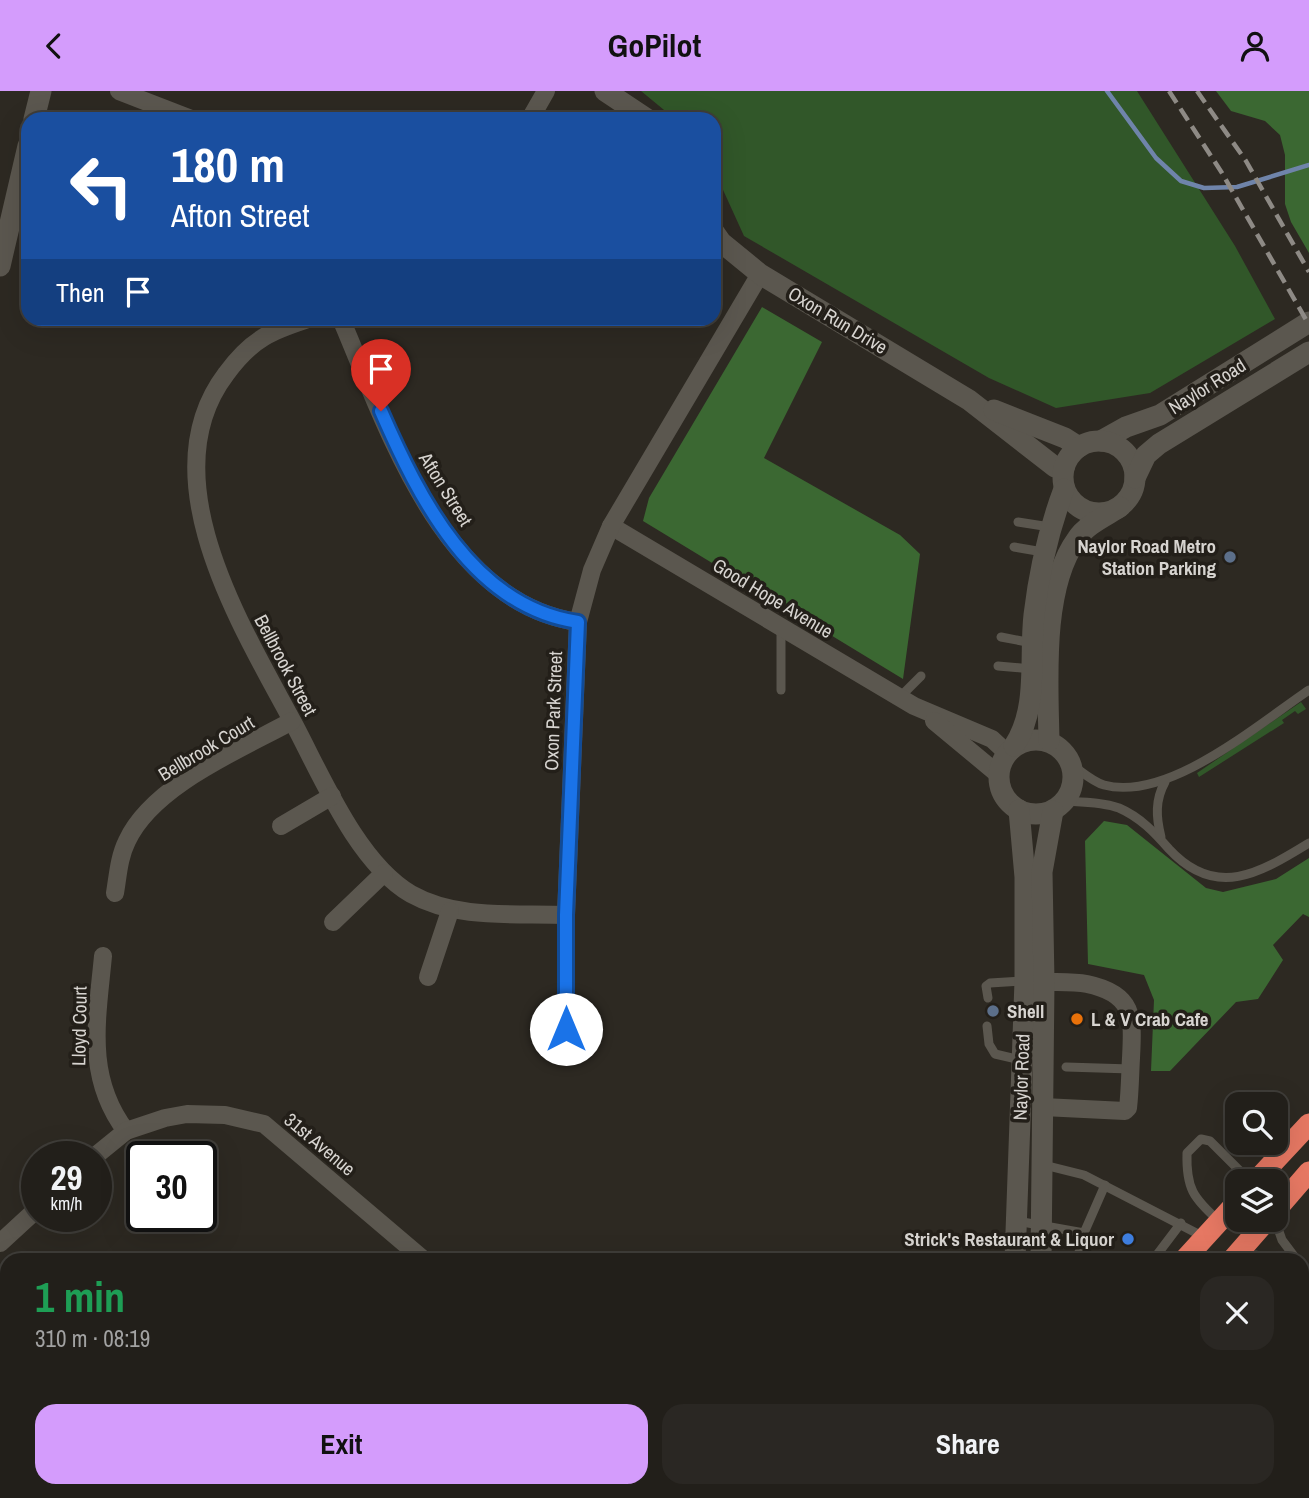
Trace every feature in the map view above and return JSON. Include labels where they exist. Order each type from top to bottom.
[{"type":"highway","points":[[1267,1169],[1309,1124]]},
{"type":"highway","points":[[1288,1197],[1309,1173]]},
{"type":"highway","points":[[1190,1253],[1225,1215]]},
{"type":"highway","points":[[1238,1253],[1257,1232]]},
{"type":"main road","points":[[36,112],[41,91]]},
{"type":"main road","points":[[605,91],[636,112]]},
{"type":"main road","points":[[0,266],[21,176]]},
{"type":"main road","name":"Oxon Run Drive","points":[[721,242],[760,274],[969,400],[1055,467],[1064,479]]},
{"type":"main road","name":"Naylor Road","points":[[1101,441],[1117,431],[1160,415],[1309,322]]},
{"type":"main road","name":"Naylor Road","points":[[1135,478],[1146,454],[1159,443],[1309,352]]},
{"type":"main road","name":"Oxon Run Drive","points":[[969,400],[1065,438],[1079,447]]},
{"type":"main road","points":[[1010,749],[1037,739],[1059,746],[1072,765],[1072,790],[1059,806],[1042,814],[1019,810],[1004,796],[999,775],[1010,749],[1023,733],[1029,710],[1034,614],[1050,527],[1064,479],[1079,447],[1101,441],[1122,449],[1134,468],[1133,490],[1120,507],[1078,537],[1065,560],[1055,596],[1051,638],[1049,741]]},
{"type":"main road","points":[[1064,479],[1078,507],[1088,513],[1120,507]]},
{"type":"main road","name":"Naylor Road","points":[[1015,1253],[1021,1060],[1035,981],[1042,872],[1059,806]]},
{"type":"main road","name":"Naylor Road","points":[[1019,810],[1035,981],[1043,1107],[1041,1253]]},
{"type":"street","points":[[119,91],[173,112]]},
{"type":"street","points":[[534,112],[547,91]]},
{"type":"street","name":"Oxon Park Street","points":[[566,1029],[566,915],[578,622],[592,570],[611,526],[760,274]]},
{"type":"street","name":"Bellbrook Street","points":[[290,326],[265,336],[232,366],[206,404],[197,445],[198,491],[214,558],[237,619],[332,796],[384,873],[409,893],[450,911],[566,915]]},
{"type":"street","name":"Afton Street","points":[[344,326],[416,487],[455,543],[483,576],[512,598],[559,620],[578,622]]},
{"type":"street","name":"Good Hope Avenue","points":[[611,526],[907,701],[1010,749]]},
{"type":"street","name":"Good Hope Avenue","points":[[907,701],[999,775]]},
{"type":"street","name":"Bellbrook Court","points":[[115,893],[120,859],[128,839],[153,807],[188,779],[292,721]]},
{"type":"street","points":[[281,826],[332,796]]},
{"type":"street","points":[[333,922],[384,873]]},
{"type":"street","points":[[428,977],[450,911]]},
{"type":"street","name":"Lloyd Court","points":[[103,956],[96,1041],[100,1081],[113,1113],[126,1131]]},
{"type":"street","points":[[1035,981],[1087,984],[1115,994],[1126,1006],[1133,1020],[1128,1108],[1125,1111],[1043,1107]]},
{"type":"street","name":"31st Avenue","points":[[112,1142],[126,1131],[148,1122],[187,1114],[225,1115],[264,1124],[416,1253]]},
{"type":"street","points":[[0,1243],[21,1224]]},
{"type":"lane","points":[[1018,522],[1041,523],[1050,527]]},
{"type":"lane","points":[[1014,547],[1046,552]]},
{"type":"lane","points":[[781,628],[781,690]]},
{"type":"lane","points":[[1001,637],[1032,643]]},
{"type":"lane","points":[[999,666],[1032,669]]},
{"type":"lane","points":[[907,701],[921,676]]},
{"type":"lane","points":[[1072,765],[1102,785],[1134,789],[1165,782],[1200,763],[1309,690]]},
{"type":"lane","points":[[1161,839],[1156,818],[1158,795],[1165,782]]},
{"type":"lane","points":[[1059,806],[1118,808],[1147,825],[1194,869],[1216,879],[1246,877],[1309,843]]},
{"type":"lane","points":[[988,998],[986,986],[990,982],[1035,981]]},
{"type":"lane","points":[[987,1026],[989,1044],[995,1054],[1021,1060]]},
{"type":"lane","points":[[1066,1067],[1131,1069]]},
{"type":"lane","points":[[1219,1221],[1197,1202],[1186,1174],[1187,1153],[1201,1139],[1210,1141],[1238,1169]]},
{"type":"lane","points":[[1042,1165],[1084,1175],[1204,1237]]},
{"type":"lane","points":[[1079,1253],[1084,1233],[1105,1185]]},
{"type":"lane","points":[[1017,1221],[1084,1233]]},
{"type":"lane","points":[[1158,1253],[1181,1223]]},
{"type":"lane","points":[[1279,1232],[1292,1253]]},
{"type":"green space","points":[[641,91],[1137,91],[1235,246],[1275,319],[1150,393],[1056,408],[989,378],[744,236],[721,185],[721,112],[666,112]]},
{"type":"green space","points":[[1216,91],[1309,91],[1309,253],[1291,222],[1285,204],[1285,155],[1280,135],[1265,121],[1231,111]]},
{"type":"green space","points":[[762,307],[822,342],[764,458],[900,535],[920,554],[903,679],[643,521],[649,498]]},
{"type":"green space","points":[[1301,702],[1306,709],[1298,714],[1295,711],[1282,720],[1284,723],[1199,777],[1197,773]]},
{"type":"green space","points":[[1104,821],[1127,825],[1206,888],[1223,892],[1276,879],[1309,858],[1309,917],[1303,914],[1273,945],[1283,960],[1258,999],[1236,1002],[1170,1071],[1151,1071],[1154,1000],[1144,975],[1088,964],[1085,841]]},
{"type":"waterway","points":[[1107,91],[1156,158],[1181,181],[1204,188],[1237,187],[1309,165]]},
{"type":"railway","points":[[1169,91],[1222,173],[1309,325]]},
{"type":"railway","points":[[1197,91],[1246,161],[1309,272]]},
{"type":"place","name":"Naylor Road Metro Station Parking","points":[[1230,557]]},
{"type":"place","name":"Shell","points":[[993,1011]]},
{"type":"place","name":"L & V Crab Cafe","points":[[1077,1019]]},
{"type":"place","name":"Strick's Restaurant & Liquor","points":[[1128,1239]]},
{"type":"route","points":[[381,411],[416,487],[455,543],[483,576],[512,598],[536,610],[559,620],[578,622],[566,915],[566,1029]]}]
